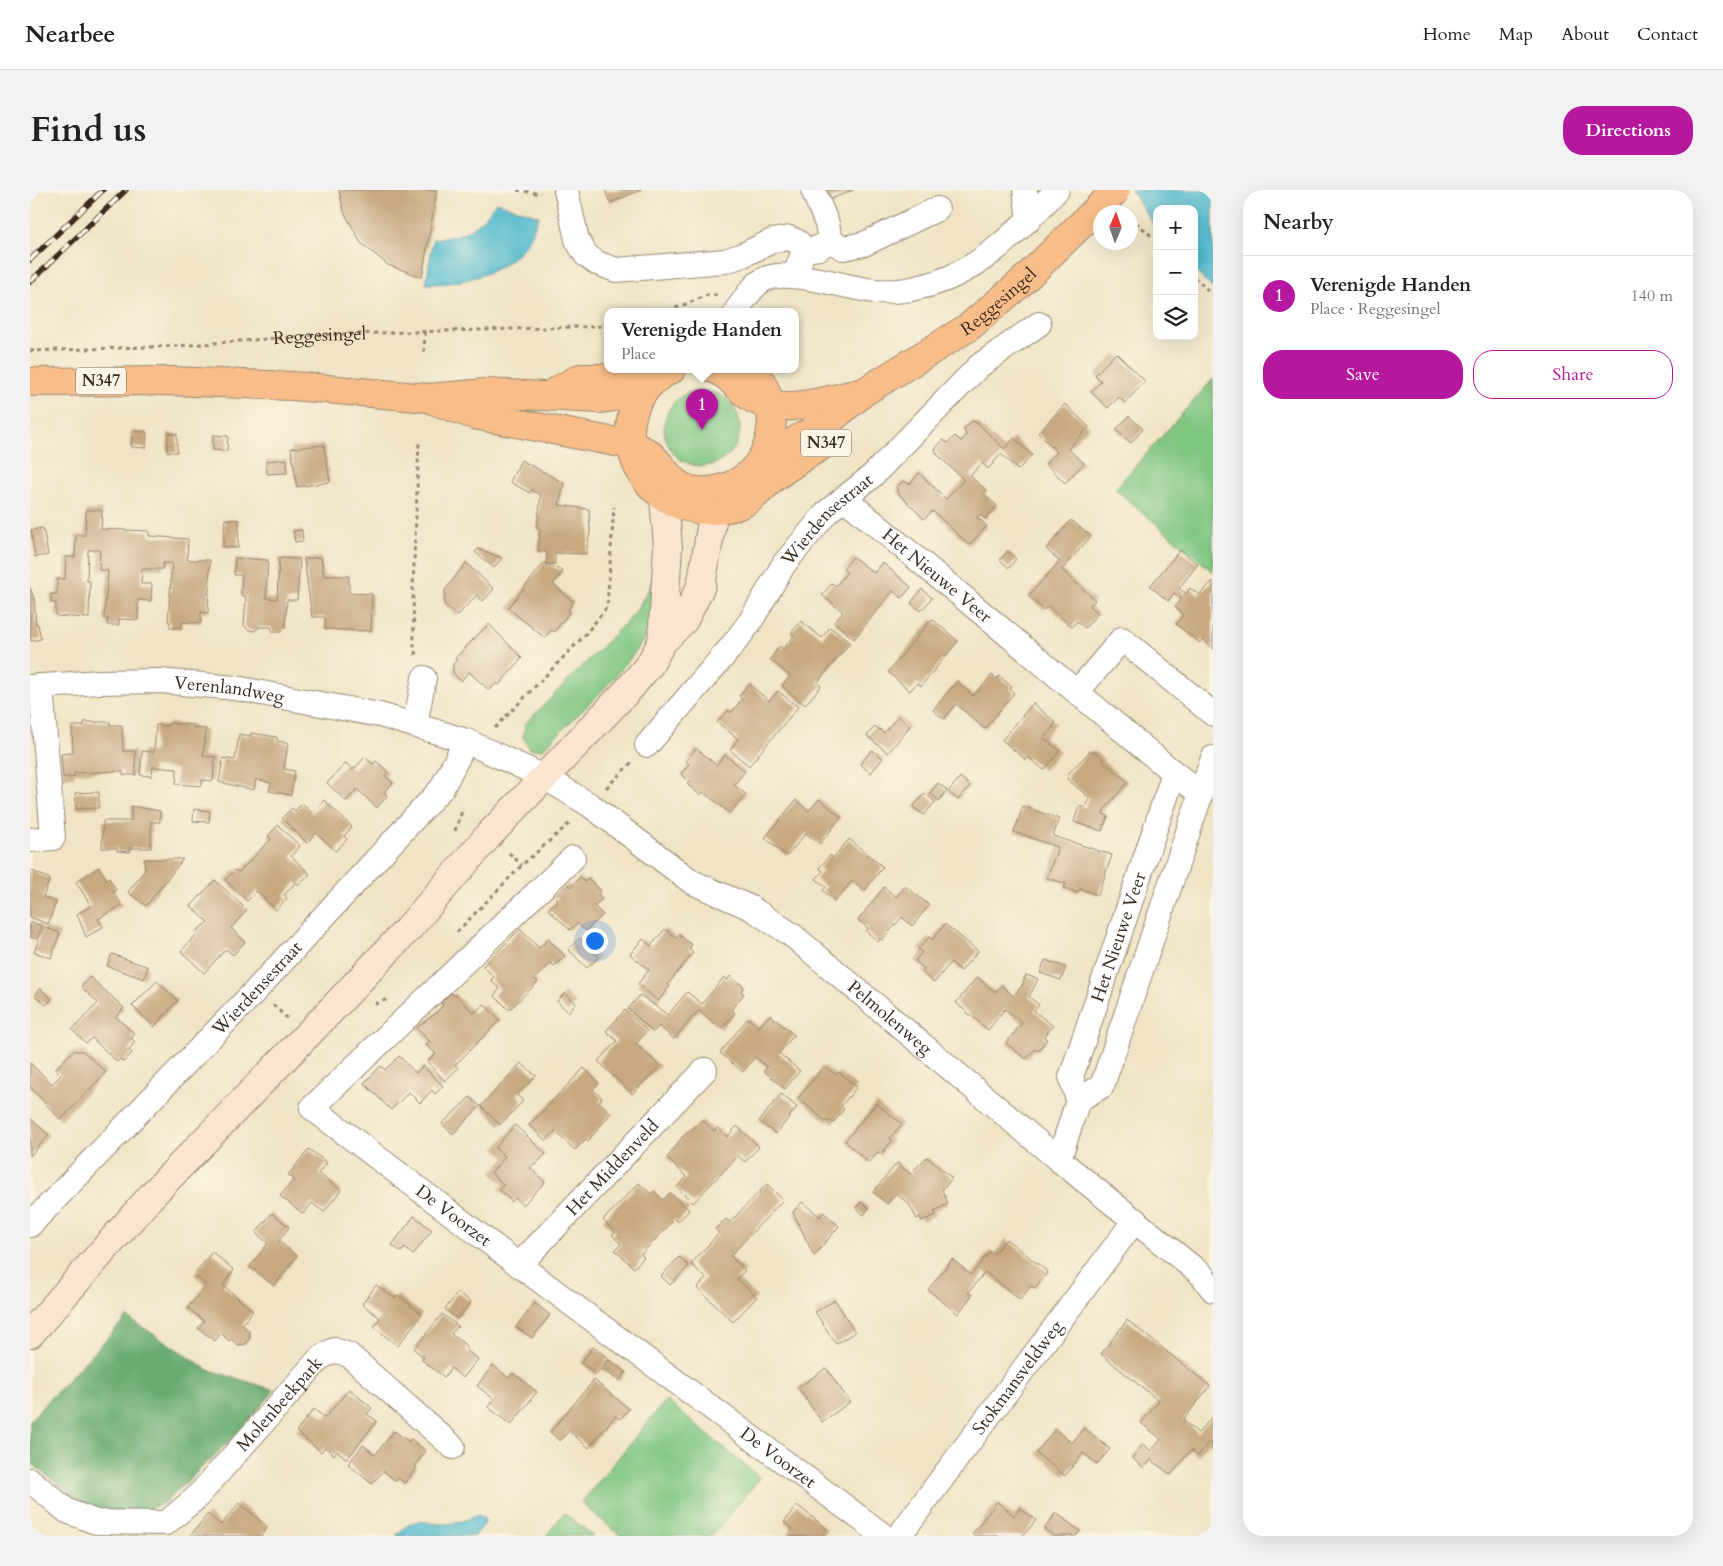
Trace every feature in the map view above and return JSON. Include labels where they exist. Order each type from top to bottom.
[{"type":"main road","name":"Reggesingel","points":[[761,386],[786,406],[803,406],[864,392],[969,327],[1022,281],[1108,199]]},
{"type":"main road","points":[[634,455],[630,427],[635,409],[638,378],[651,382],[666,373]]},
{"type":"main road","name":"N347","points":[[722,373],[731,378],[752,398],[761,386]]},
{"type":"main road","name":"N347","points":[[30,382],[181,381],[292,386],[429,398],[485,393],[600,399],[638,378]]},
{"type":"main road","name":"N347","points":[[634,455],[648,484],[664,498],[680,506],[697,510],[724,502],[740,481],[754,470],[768,468],[771,436],[761,386]]},
{"type":"main road","name":"Reggesingel","points":[[768,468],[793,463],[834,439],[864,392]]},
{"type":"main road","name":"N347","points":[[429,398],[474,415],[551,430],[634,455],[649,453],[667,476],[678,485],[705,491],[724,502]]},
{"type":"main road","points":[[662,642],[668,547],[664,498]]},
{"type":"main road","points":[[30,1334],[154,1194],[337,1004],[650,664],[662,642],[684,620],[701,586],[704,569],[724,502]]},
{"type":"street","points":[[566,190],[577,240],[597,264],[616,270],[725,261],[743,255],[772,241],[789,238],[798,242],[804,250]]},
{"type":"street","points":[[813,190],[827,224],[830,240],[843,248],[864,244],[937,209]]},
{"type":"street","points":[[1025,190],[1029,220]]},
{"type":"street","points":[[740,308],[765,279],[774,275],[795,276],[876,291],[899,291],[922,287],[967,269],[998,247],[1029,220],[1057,190]]},
{"type":"street","points":[[804,250],[819,248],[830,240]]},
{"type":"street","points":[[795,276],[804,250]]},
{"type":"street","name":"Wierdensestraat","points":[[639,754],[732,646],[750,622],[784,564],[827,512],[872,476],[979,366],[1038,324]]},
{"type":"street","name":"Het Nieuwe Veer","points":[[844,498],[1200,793]]},
{"type":"street","points":[[1077,692],[1122,639],[1213,714]]},
{"type":"street","points":[[415,726],[424,678]]},
{"type":"street","name":"Verenlandweg","points":[[30,840],[53,838],[35,687],[100,682],[160,681],[235,688],[328,704],[380,715],[472,743],[544,777]]},
{"type":"street","name":"Wierdensestraat","points":[[30,1224],[258,988],[442,788],[472,743]]},
{"type":"street","name":"Het Nieuwe Veer","points":[[1174,773],[1071,1077],[1078,1100],[1102,1086],[1213,758]]},
{"type":"street","name":"Pelmolenweg","points":[[544,777],[590,805],[692,882],[751,908],[792,935],[1059,1160],[1202,1275],[1213,1290]]},
{"type":"street","name":"De Voorzet","points":[[573,858],[312,1108],[519,1265],[884,1536]]},
{"type":"street","name":"Het Middenveld","points":[[519,1265],[705,1070]]},
{"type":"street","points":[[1059,1160],[1078,1100]]},
{"type":"street","name":"Stokmansveldweg","points":[[899,1536],[1135,1220]]},
{"type":"street","name":"Molenbeekpark","points":[[30,1480],[67,1511],[96,1529],[166,1522],[196,1498],[320,1358],[334,1350],[349,1354],[453,1448]]},
{"type":"path","points":[[1138,224],[1153,237]]},
{"type":"path","points":[[1198,281],[1213,295]]},
{"type":"path","points":[[676,308],[708,295],[716,295],[737,308]]},
{"type":"path","name":"Reggesingel","points":[[30,351],[177,346],[267,337],[604,326]]},
{"type":"path","points":[[424,352],[425,332]]},
{"type":"path","points":[[419,441],[413,588],[414,649],[424,678]]},
{"type":"path","points":[[472,743],[584,636],[606,607],[614,507]]},
{"type":"path","points":[[454,935],[522,865],[590,805],[639,754]]},
{"type":"path","points":[[337,1004],[376,1004],[392,997]]},
{"type":"path","points":[[271,1003],[290,1021]]},
{"type":"green space","points":[[1213,379],[1213,572],[1115,489]]},
{"type":"green space","points":[[702,390],[716,393],[729,401],[737,414],[740,428],[737,442],[729,455],[716,463],[702,466],[688,463],[675,455],[667,442],[664,428],[667,414],[675,401],[688,393]]},
{"type":"green space","points":[[661,557],[657,607],[649,630],[638,648],[624,667],[543,749],[530,749],[523,737],[525,724],[634,614],[649,589]]},
{"type":"green space","points":[[127,1317],[209,1370],[275,1390],[234,1437],[164,1503],[142,1510],[123,1513],[106,1511],[76,1498],[30,1462],[30,1420]]},
{"type":"green space","points":[[666,1400],[760,1478],[712,1536],[621,1536],[581,1503]]},
{"type":"green space","points":[[564,1513],[594,1536],[546,1536]]},
{"type":"water","points":[[1131,190],[1213,190],[1213,289],[1198,274],[1198,205],[1153,205],[1153,224]]},
{"type":"water","points":[[496,202],[539,216],[530,238],[519,252],[509,261],[483,275],[454,282],[426,284],[433,239],[454,236],[470,230],[483,219]]},
{"type":"water","points":[[478,1515],[483,1517],[486,1522],[475,1536],[396,1536],[409,1524],[415,1522],[447,1524]]},
{"type":"building","points":[[339,190],[437,190],[422,277],[388,265],[361,243],[344,212]]},
{"type":"building","points":[[605,190],[641,190],[610,203]]},
{"type":"building","points":[[827,190],[853,190],[831,199]]},
{"type":"building","points":[[1116,353],[1145,381],[1125,403],[1119,397],[1108,408],[1091,392],[1101,381],[1095,375]]},
{"type":"building","points":[[1065,404],[1089,427],[1068,449],[1084,463],[1065,483],[1046,464],[1057,452],[1038,433]]},
{"type":"building","points":[[1129,416],[1143,429],[1131,443],[1116,430]]},
{"type":"building","points":[[972,421],[978,423],[1004,449],[1014,438],[1032,455],[1018,470],[1001,454],[988,469],[982,463],[970,476],[987,491],[984,494],[997,506],[985,519],[980,514],[977,517],[987,526],[969,545],[933,511],[924,519],[897,492],[897,487],[903,481],[910,484],[919,473],[946,499],[964,480],[937,454],[935,449],[943,440],[948,443],[955,436],[961,441],[966,435],[964,429]]},
{"type":"building","points":[[132,431],[147,432],[146,448],[131,447]]},
{"type":"building","points":[[168,433],[177,434],[177,452],[167,452]]},
{"type":"building","points":[[213,435],[228,436],[227,451],[213,450]]},
{"type":"building","points":[[324,445],[330,482],[297,487],[291,448]]},
{"type":"building","points":[[287,459],[287,473],[267,474],[266,461]]},
{"type":"building","points":[[521,460],[564,483],[559,505],[589,509],[590,532],[586,554],[555,553],[555,564],[546,564],[547,552],[538,551],[540,529],[537,529],[541,495],[531,490],[530,493],[510,482]]},
{"type":"building","points":[[86,510],[102,510],[101,529],[149,531],[149,536],[188,539],[187,560],[210,560],[208,613],[201,612],[201,623],[182,622],[182,628],[170,628],[170,622],[168,622],[172,563],[163,563],[163,569],[142,569],[141,584],[152,584],[151,601],[138,600],[138,620],[119,619],[119,625],[107,625],[108,619],[104,619],[108,571],[99,570],[100,550],[88,550],[87,581],[90,581],[89,618],[56,616],[56,603],[51,603],[51,594],[57,594],[57,579],[65,579],[66,557],[75,557],[76,535],[85,535]]},
{"type":"building","points":[[225,519],[239,520],[238,548],[223,547]]},
{"type":"building","points":[[1071,520],[1091,536],[1062,570],[1095,600],[1090,606],[1098,613],[1085,628],[1077,621],[1072,627],[1048,606],[1044,610],[1028,596],[1060,561],[1046,549]]},
{"type":"building","points":[[43,528],[48,555],[35,557],[31,530]]},
{"type":"building","points":[[302,530],[303,541],[295,542],[293,531]]},
{"type":"building","points":[[478,549],[502,558],[494,568],[475,552]]},
{"type":"building","points":[[1180,550],[1198,564],[1179,588],[1186,594],[1190,588],[1199,595],[1213,581],[1213,650],[1203,639],[1200,643],[1176,624],[1183,615],[1175,607],[1181,599],[1174,593],[1168,601],[1150,586]]},
{"type":"building","points":[[1008,551],[1016,559],[1009,568],[1000,560]]},
{"type":"building","points":[[321,557],[324,576],[349,576],[349,593],[372,594],[371,631],[325,629],[325,617],[312,617],[304,559]]},
{"type":"building","points":[[853,557],[874,573],[883,563],[911,587],[902,598],[893,591],[854,639],[834,622],[843,612],[822,595],[832,583],[836,586],[847,572],[843,569]]},
{"type":"building","points":[[235,558],[268,560],[266,598],[277,599],[279,558],[300,559],[297,600],[287,600],[285,628],[281,632],[273,632],[271,627],[259,627],[255,631],[249,630],[244,626],[246,596],[241,596],[242,575],[234,575]]},
{"type":"building","points":[[466,563],[494,589],[483,601],[477,595],[457,616],[444,604],[445,590]]},
{"type":"building","points":[[544,563],[563,571],[553,584],[574,602],[568,610],[570,612],[554,632],[551,630],[545,638],[508,608]]},
{"type":"building","points":[[30,588],[34,598],[36,624],[38,624],[41,639],[30,641]]},
{"type":"building","points":[[922,589],[932,598],[921,611],[911,603]]},
{"type":"building","points":[[932,619],[958,641],[921,686],[917,683],[910,691],[888,672]]},
{"type":"building","points":[[801,621],[822,638],[830,627],[850,643],[817,683],[821,686],[805,705],[782,686],[790,676],[770,659],[780,646],[783,649],[794,636],[791,633]]},
{"type":"building","points":[[489,624],[522,658],[499,685],[497,683],[489,690],[469,672],[461,681],[453,673],[453,664],[457,660],[455,658]]},
{"type":"building","points":[[992,675],[997,679],[999,676],[1012,687],[1010,689],[1014,693],[985,729],[956,704],[944,719],[933,710],[957,681],[973,696]]},
{"type":"building","points":[[749,684],[769,701],[778,691],[798,707],[749,766],[730,750],[738,739],[717,722],[728,710],[731,713],[742,699],[739,696]]},
{"type":"building","points":[[1033,703],[1056,723],[1044,738],[1060,751],[1044,770],[1028,757],[1026,760],[1002,740]]},
{"type":"building","points":[[898,716],[910,726],[888,753],[867,736],[875,726],[884,733]]},
{"type":"building","points":[[84,722],[110,722],[110,725],[122,725],[123,751],[135,751],[136,775],[123,775],[123,771],[74,773],[74,777],[63,777],[61,754],[73,753],[72,726],[84,726]]},
{"type":"building","points":[[168,723],[194,725],[194,728],[206,729],[203,756],[215,757],[213,781],[202,780],[202,786],[176,784],[177,769],[153,767],[152,776],[140,775],[142,751],[154,752],[156,725],[168,726]]},
{"type":"building","points":[[251,733],[277,737],[277,741],[288,743],[284,769],[295,771],[291,795],[269,791],[271,783],[256,779],[254,790],[219,782],[223,758],[235,760],[239,734],[251,736]]},
{"type":"building","points":[[696,748],[716,765],[725,755],[745,771],[734,785],[746,794],[730,813],[703,792],[700,795],[687,784],[689,781],[681,774],[689,764],[686,761]]},
{"type":"building","points":[[872,750],[883,758],[871,773],[860,764]]},
{"type":"building","points":[[1090,751],[1092,753],[1094,751],[1104,759],[1103,761],[1128,782],[1104,810],[1103,814],[1108,816],[1102,831],[1074,822],[1079,806],[1084,808],[1090,798],[1067,779],[1069,776],[1067,775]]},
{"type":"building","points":[[365,757],[373,764],[376,761],[388,772],[385,776],[393,783],[384,792],[387,796],[377,808],[357,789],[346,801],[327,783],[346,763],[353,770]]},
{"type":"building","points":[[960,777],[970,786],[958,800],[948,792]]},
{"type":"building","points":[[938,783],[947,790],[939,801],[930,793]]},
{"type":"building","points":[[99,792],[99,808],[76,809],[75,793]]},
{"type":"building","points":[[925,793],[935,802],[924,815],[913,807]]},
{"type":"building","points":[[819,799],[841,817],[820,844],[806,833],[787,856],[765,838],[796,800],[809,811]]},
{"type":"building","points":[[324,800],[352,827],[344,836],[347,839],[336,851],[316,833],[307,843],[282,818],[292,808],[295,811],[302,804],[312,813]]},
{"type":"building","points":[[131,806],[160,811],[160,822],[151,822],[151,848],[130,848],[130,852],[117,851],[117,848],[102,848],[103,821],[131,821]]},
{"type":"building","points":[[1023,806],[1059,819],[1053,836],[1112,855],[1098,895],[1080,889],[1078,893],[1064,888],[1066,884],[1064,883],[1047,878],[1058,847],[1014,832]]},
{"type":"building","points":[[194,809],[210,811],[209,822],[193,821]]},
{"type":"building","points":[[278,825],[300,846],[291,856],[310,874],[299,885],[296,882],[284,895],[287,898],[276,910],[257,891],[247,901],[225,880],[235,870],[239,872],[271,839],[268,836]]},
{"type":"building","points":[[849,839],[883,867],[864,891],[852,881],[835,901],[823,891],[826,887],[816,879],[823,871],[819,868],[830,855],[833,858]]},
{"type":"building","points":[[144,859],[183,859],[146,906],[128,892],[145,870]]},
{"type":"building","points":[[99,867],[107,880],[109,878],[116,890],[113,892],[122,905],[98,919],[103,927],[86,937],[77,914],[91,906],[76,882]]},
{"type":"building","points":[[30,870],[50,879],[43,897],[56,902],[48,924],[30,917]]},
{"type":"building","points":[[580,877],[585,882],[588,878],[601,891],[598,894],[602,899],[594,906],[603,915],[586,931],[577,923],[570,930],[548,909],[558,899],[555,896],[568,884],[571,887]]},
{"type":"building","points":[[215,880],[247,910],[231,928],[245,942],[233,955],[226,949],[204,973],[181,951],[197,934],[195,932],[208,922],[191,906]]},
{"type":"building","points":[[905,886],[929,905],[912,926],[902,917],[882,940],[880,938],[878,942],[866,931],[868,928],[858,920],[884,887],[896,897]]},
{"type":"building","points":[[30,922],[42,926],[37,939],[30,937]]},
{"type":"building","points":[[945,924],[978,951],[961,971],[951,962],[934,983],[922,972],[925,969],[915,961],[922,952],[918,949],[929,937],[932,940]]},
{"type":"building","points":[[44,927],[60,933],[51,958],[34,952]]},
{"type":"building","points":[[520,929],[539,948],[548,939],[565,956],[554,966],[551,963],[534,979],[538,982],[509,1010],[494,995],[500,989],[491,980],[494,977],[483,966]]},
{"type":"building","points":[[665,929],[676,938],[679,935],[692,945],[689,949],[693,953],[668,984],[670,986],[658,1001],[638,984],[649,970],[630,954],[643,939],[651,946]]},
{"type":"building","points":[[580,938],[599,957],[587,968],[568,949]]},
{"type":"building","points":[[112,954],[148,967],[144,979],[107,966]]},
{"type":"building","points":[[1045,960],[1066,967],[1061,980],[1040,973]]},
{"type":"building","points":[[1026,975],[1038,979],[1029,997],[1039,1005],[1034,1011],[1053,1026],[1044,1037],[1047,1039],[1038,1051],[1035,1049],[1026,1059],[1006,1043],[1022,1023],[1005,1009],[988,1030],[956,1003],[977,977],[995,992],[1001,985],[1013,996],[1022,986]]},
{"type":"building","points":[[730,976],[744,987],[741,991],[744,994],[731,1010],[735,1013],[721,1029],[699,1010],[674,1039],[659,1026],[653,1032],[628,1009],[640,995],[668,1015],[687,992],[702,1004],[724,977],[728,980]]},
{"type":"building","points":[[90,977],[124,1008],[116,1017],[135,1034],[131,1038],[135,1042],[129,1050],[132,1053],[123,1062],[120,1059],[117,1062],[92,1038],[86,1043],[72,1030],[98,1003],[81,987]]},
{"type":"building","points":[[157,981],[178,1001],[154,1027],[132,1006]]},
{"type":"building","points":[[40,988],[52,999],[46,1005],[35,996]]},
{"type":"building","points":[[451,993],[455,994],[474,1013],[484,1004],[500,1020],[455,1065],[458,1068],[445,1081],[427,1062],[436,1054],[426,1045],[430,1042],[416,1028],[436,1013],[443,1005],[441,1003]]},
{"type":"building","points":[[565,993],[576,1003],[568,1012],[557,1001]]},
{"type":"building","points":[[625,1010],[647,1031],[636,1044],[660,1066],[632,1094],[598,1061],[617,1041],[606,1031]]},
{"type":"building","points":[[770,1015],[794,1035],[779,1053],[800,1071],[785,1089],[764,1071],[767,1067],[755,1057],[743,1072],[720,1053],[748,1018],[759,1027]]},
{"type":"building","points":[[73,1051],[83,1051],[106,1072],[61,1120],[30,1087],[30,1063],[52,1084],[61,1075],[55,1069]]},
{"type":"building","points":[[399,1056],[416,1073],[423,1066],[443,1086],[435,1094],[432,1090],[420,1103],[409,1092],[391,1110],[364,1083],[381,1066],[385,1070]]},
{"type":"building","points":[[521,1063],[536,1076],[517,1095],[523,1101],[500,1125],[481,1106]]},
{"type":"building","points":[[824,1066],[836,1075],[839,1072],[857,1087],[841,1106],[844,1109],[833,1123],[830,1120],[827,1122],[798,1098]]},
{"type":"building","points":[[584,1068],[599,1083],[593,1089],[602,1098],[599,1102],[611,1113],[588,1141],[586,1139],[575,1150],[555,1131],[546,1141],[529,1125]]},
{"type":"building","points":[[781,1094],[797,1107],[776,1134],[759,1121]]},
{"type":"building","points":[[470,1097],[480,1106],[453,1134],[442,1124]]},
{"type":"building","points":[[876,1103],[902,1124],[890,1138],[893,1140],[881,1154],[878,1152],[869,1163],[845,1141]]},
{"type":"building","points":[[30,1118],[49,1135],[30,1156]]},
{"type":"building","points":[[703,1120],[714,1131],[718,1128],[727,1137],[737,1126],[759,1147],[745,1162],[738,1156],[693,1203],[677,1187],[687,1177],[667,1158],[683,1136]]},
{"type":"building","points":[[515,1125],[546,1154],[530,1168],[545,1182],[523,1205],[515,1198],[512,1202],[499,1189],[504,1185],[491,1173],[505,1157],[495,1148]]},
{"type":"building","points":[[309,1149],[327,1163],[318,1173],[341,1190],[324,1212],[312,1203],[303,1214],[280,1196],[294,1179],[288,1175]]},
{"type":"building","points":[[927,1157],[952,1178],[942,1190],[948,1204],[934,1211],[936,1215],[922,1221],[920,1217],[917,1219],[909,1204],[896,1193],[887,1204],[873,1192],[897,1163],[910,1174]]},
{"type":"building","points":[[639,1183],[651,1194],[654,1191],[663,1200],[670,1193],[689,1210],[678,1222],[675,1219],[641,1254],[644,1257],[634,1268],[615,1250],[621,1244],[612,1235],[615,1232],[603,1220]]},
{"type":"building","points":[[767,1184],[783,1200],[730,1256],[745,1270],[737,1279],[757,1297],[733,1322],[697,1288],[706,1278],[691,1264],[719,1233],[715,1229],[726,1219],[730,1222]]},
{"type":"building","points":[[802,1202],[820,1217],[823,1212],[839,1226],[814,1256],[793,1212]]},
{"type":"building","points":[[861,1202],[869,1208],[864,1215],[856,1208]]},
{"type":"building","points":[[272,1213],[289,1227],[279,1241],[297,1256],[274,1286],[250,1267],[268,1243],[256,1233]]},
{"type":"building","points":[[414,1216],[432,1230],[413,1255],[405,1248],[401,1252],[392,1245]]},
{"type":"building","points":[[1006,1239],[1048,1272],[1035,1288],[1031,1286],[1020,1300],[985,1272],[968,1293],[972,1295],[958,1314],[928,1290],[952,1259],[971,1275],[990,1251],[994,1254]]},
{"type":"building","points":[[212,1252],[234,1270],[223,1285],[253,1311],[242,1325],[249,1331],[250,1338],[246,1344],[238,1345],[231,1339],[229,1341],[221,1333],[215,1341],[198,1328],[204,1321],[188,1308],[206,1284],[194,1275]]},
{"type":"building","points":[[679,1257],[689,1266],[670,1285],[661,1276]]},
{"type":"building","points":[[376,1285],[395,1298],[398,1295],[422,1314],[398,1346],[374,1327],[380,1318],[362,1304]]},
{"type":"building","points":[[458,1292],[471,1302],[457,1319],[445,1309]]},
{"type":"building","points":[[835,1300],[855,1332],[836,1344],[815,1312]]},
{"type":"building","points":[[535,1303],[550,1315],[532,1338],[516,1327]]},
{"type":"building","points":[[442,1314],[458,1326],[451,1334],[468,1347],[466,1350],[478,1359],[463,1378],[451,1368],[444,1377],[422,1360],[424,1357],[414,1349]]},
{"type":"building","points":[[1127,1320],[1210,1386],[1183,1420],[1198,1433],[1213,1416],[1213,1446],[1209,1442],[1198,1456],[1191,1450],[1171,1475],[1151,1460],[1144,1468],[1132,1458],[1143,1444],[1151,1451],[1161,1439],[1141,1423],[1159,1401],[1101,1354]]},
{"type":"building","points":[[593,1347],[608,1358],[596,1375],[581,1363]]},
{"type":"building","points":[[609,1360],[626,1372],[619,1381],[602,1369]]},
{"type":"building","points":[[493,1365],[509,1378],[513,1373],[537,1392],[511,1425],[488,1407],[494,1399],[477,1386]]},
{"type":"building","points":[[826,1368],[850,1402],[822,1422],[798,1388]]},
{"type":"building","points":[[594,1380],[629,1409],[620,1419],[615,1416],[589,1448],[569,1431],[560,1441],[550,1432]]},
{"type":"building","points":[[349,1389],[372,1408],[367,1414],[377,1421],[347,1459],[337,1451],[334,1455],[325,1447],[321,1452],[296,1431],[314,1409],[325,1418]]},
{"type":"building","points":[[1084,1428],[1110,1449],[1097,1464],[1083,1453],[1065,1476],[1036,1453],[1055,1429],[1072,1443]]},
{"type":"building","points":[[394,1431],[409,1442],[411,1439],[426,1451],[415,1465],[417,1467],[405,1483],[398,1478],[396,1481],[383,1471],[372,1484],[348,1464],[363,1445],[375,1455]]},
{"type":"building","points":[[997,1502],[1014,1516],[1020,1508],[1036,1520],[1023,1536],[975,1536],[972,1534]]},
{"type":"building","points":[[239,1503],[268,1527],[261,1536],[190,1536],[208,1514],[221,1525]]},
{"type":"building","points":[[797,1505],[827,1529],[822,1536],[788,1536],[793,1529],[784,1522]]},
{"type":"building","points":[[1056,1513],[1080,1531],[1076,1536],[1054,1536],[1044,1529]]},
{"type":"railway","points":[[30,260],[103,190]]},
{"type":"railway","points":[[30,282],[126,190]]},
{"type":"place","name":"Verenigde Handen","points":[[702,430]]}]
